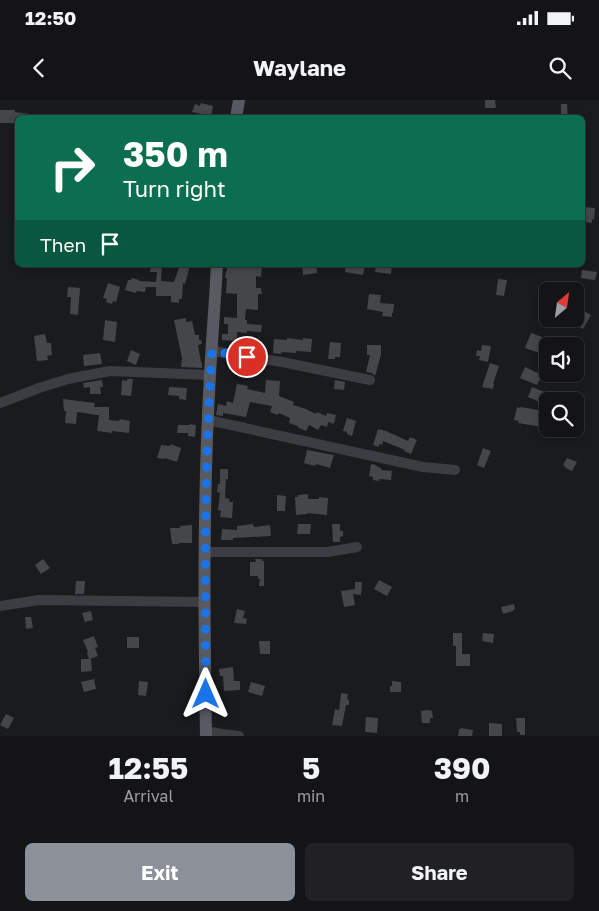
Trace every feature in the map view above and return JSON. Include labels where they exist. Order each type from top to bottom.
[{"type":"main road","points":[[236,115],[239,100]]},
{"type":"main road","points":[[206,733],[205,552],[208,420],[217,267]]},
{"type":"street","points":[[212,351],[282,362],[370,380]]},
{"type":"street","points":[[0,403],[68,379],[110,371],[210,375]]},
{"type":"street","points":[[208,420],[423,467],[454,470]]},
{"type":"street","points":[[205,552],[328,552],[357,547]]},
{"type":"street","points":[[0,606],[39,600],[205,602]]},
{"type":"street","points":[[206,733],[239,736]]},
{"type":"building","points":[[485,100],[495,100],[496,108],[485,108]]},
{"type":"building","points":[[201,103],[213,106],[211,115],[192,112],[195,104],[200,106]]},
{"type":"building","points":[[561,104],[567,104],[568,115],[561,115]]},
{"type":"building","points":[[0,110],[15,110],[15,112],[30,114],[15,115],[15,123],[0,123]]},
{"type":"building","points":[[585,207],[595,208],[592,223],[585,222]]},
{"type":"building","points":[[151,267],[162,267],[161,281],[174,282],[179,267],[189,267],[185,284],[183,283],[182,299],[179,299],[179,303],[171,302],[171,296],[156,296],[156,287],[146,287],[145,292],[137,291],[136,293],[125,290],[128,280],[132,278],[139,281],[156,282],[157,272],[150,272]]},
{"type":"building","points":[[227,267],[262,267],[261,277],[256,276],[256,288],[261,288],[262,294],[258,294],[258,310],[246,309],[245,320],[247,320],[247,324],[262,325],[261,332],[237,332],[237,341],[222,340],[222,334],[228,334],[228,324],[224,324],[224,317],[237,318],[237,294],[226,293],[227,278],[225,278]]},
{"type":"building","points":[[302,267],[316,267],[317,273],[303,275]]},
{"type":"building","points":[[346,267],[365,267],[363,275],[345,272]]},
{"type":"building","points":[[376,267],[392,267],[391,274],[375,272]]},
{"type":"building","points":[[582,270],[597,272],[595,280],[581,278]]},
{"type":"building","points":[[498,279],[507,280],[504,296],[496,295]]},
{"type":"building","points":[[108,283],[120,287],[116,302],[113,301],[112,304],[106,302],[107,299],[103,298]]},
{"type":"building","points":[[68,287],[80,288],[78,315],[70,314],[71,297],[67,297]]},
{"type":"building","points":[[369,294],[381,295],[380,303],[394,304],[392,317],[382,316],[383,312],[367,309]]},
{"type":"building","points":[[584,311],[591,315],[584,327]]},
{"type":"building","points":[[186,318],[186,322],[192,321],[195,335],[199,335],[199,340],[201,340],[202,344],[198,345],[202,368],[181,367],[182,358],[174,320]]},
{"type":"building","points":[[105,320],[117,322],[115,342],[103,340]]},
{"type":"building","points":[[531,333],[542,337],[539,337],[539,353],[525,348]]},
{"type":"building","points":[[45,334],[47,343],[51,343],[52,355],[47,356],[48,360],[37,361],[34,336]]},
{"type":"building","points":[[287,338],[312,339],[311,352],[273,353],[274,339],[287,340]]},
{"type":"building","points":[[330,342],[341,343],[340,357],[328,359]]},
{"type":"building","points":[[367,345],[381,345],[381,355],[375,376],[372,373],[366,372],[370,355],[367,355]]},
{"type":"building","points":[[482,345],[491,346],[488,362],[479,360],[480,356],[476,356],[477,350],[481,351]]},
{"type":"building","points":[[131,350],[140,354],[136,365],[127,361]]},
{"type":"building","points":[[100,353],[102,364],[84,366],[83,355]]},
{"type":"building","points":[[490,363],[499,366],[493,389],[482,387]]},
{"type":"building","points":[[525,367],[539,374],[537,385],[520,378]]},
{"type":"building","points":[[127,379],[133,379],[131,396],[121,395],[122,380],[127,381]]},
{"type":"building","points":[[102,380],[101,394],[90,394],[90,387],[84,388],[83,383]]},
{"type":"building","points":[[266,380],[280,381],[279,396],[294,402],[293,405],[316,414],[317,412],[326,416],[327,413],[336,415],[334,424],[328,422],[327,427],[321,425],[318,430],[309,425],[306,431],[289,423],[290,418],[279,413],[278,415],[270,412],[272,406],[250,402],[246,417],[223,413],[223,416],[216,415],[218,404],[226,406],[227,401],[233,403],[237,384],[248,386],[247,389],[265,393]]},
{"type":"building","points":[[335,380],[345,382],[344,390],[334,389]]},
{"type":"building","points":[[169,387],[187,388],[186,400],[179,399],[179,396],[168,395]]},
{"type":"building","points":[[532,387],[544,392],[539,392],[539,402],[528,397]]},
{"type":"building","points":[[63,399],[95,403],[94,407],[109,407],[109,420],[119,421],[120,419],[130,421],[129,433],[97,431],[99,415],[77,412],[76,424],[65,423],[66,411],[64,411]]},
{"type":"building","points":[[517,407],[539,410],[539,426],[518,423],[519,421],[514,420]]},
{"type":"building","points":[[347,418],[356,421],[352,436],[343,431]]},
{"type":"building","points":[[178,425],[196,425],[195,437],[188,436],[188,433],[177,433]]},
{"type":"building","points":[[378,429],[408,441],[410,437],[417,440],[411,454],[383,441],[382,445],[379,444],[379,447],[373,445]]},
{"type":"building","points":[[171,444],[181,448],[177,462],[165,458],[157,458],[161,445],[170,446]]},
{"type":"building","points":[[483,448],[491,451],[484,468],[477,465]]},
{"type":"building","points":[[307,450],[334,455],[330,468],[304,463]]},
{"type":"building","points":[[567,458],[577,462],[572,471],[563,465]]},
{"type":"building","points":[[371,464],[381,468],[381,470],[392,471],[391,480],[373,480],[373,477],[369,476]]},
{"type":"building","points":[[220,469],[228,469],[225,498],[230,499],[229,502],[233,502],[232,518],[220,517],[221,511],[218,510],[220,493],[217,492],[218,484],[220,484]]},
{"type":"building","points":[[308,494],[308,499],[328,498],[327,515],[307,513],[296,515],[295,497]]},
{"type":"building","points":[[277,495],[286,496],[285,511],[277,511]]},
{"type":"building","points":[[253,524],[254,527],[270,525],[271,536],[221,540],[222,529],[237,530],[237,526]]},
{"type":"building","points":[[298,524],[311,524],[310,534],[297,534]]},
{"type":"building","points":[[332,524],[340,524],[340,531],[343,531],[343,536],[340,537],[340,542],[333,542]]},
{"type":"building","points":[[192,525],[192,543],[172,544],[170,528]]},
{"type":"building","points":[[43,559],[50,568],[41,574],[35,565]]},
{"type":"building","points":[[255,559],[262,559],[264,561],[264,586],[259,586],[260,579],[258,579],[258,576],[250,576],[250,562],[256,562]]},
{"type":"building","points":[[379,580],[392,587],[387,596],[374,589]]},
{"type":"building","points":[[76,581],[85,581],[84,594],[75,594]]},
{"type":"building","points":[[355,582],[362,582],[361,595],[353,594],[355,605],[344,607],[341,591],[355,589]]},
{"type":"building","points":[[514,604],[515,609],[513,611],[503,614],[501,607]]},
{"type":"building","points":[[237,609],[245,611],[243,618],[247,619],[246,624],[234,623]]},
{"type":"building","points":[[91,611],[93,620],[85,622],[82,613]]},
{"type":"building","points":[[25,617],[31,617],[33,628],[26,629]]},
{"type":"building","points":[[453,633],[462,633],[462,654],[470,654],[470,666],[456,666],[456,646],[453,646]]},
{"type":"building","points":[[483,633],[494,634],[493,643],[482,641]]},
{"type":"building","points":[[94,636],[98,647],[95,648],[98,656],[90,659],[92,671],[81,672],[81,659],[89,659],[83,640]]},
{"type":"building","points":[[127,637],[139,637],[139,648],[127,648]]},
{"type":"building","points":[[259,641],[270,641],[270,654],[260,654]]},
{"type":"building","points":[[233,667],[234,681],[240,681],[240,690],[224,691],[223,676],[220,676],[219,669]]},
{"type":"building","points":[[94,679],[96,689],[84,692],[81,682]]},
{"type":"building","points":[[139,681],[148,682],[146,696],[138,695]]},
{"type":"building","points":[[392,681],[401,682],[401,692],[390,692]]},
{"type":"building","points":[[251,682],[265,686],[262,696],[248,692]]},
{"type":"building","points":[[341,693],[348,694],[349,705],[346,705],[342,726],[332,725],[335,709],[339,710]]},
{"type":"building","points":[[421,711],[432,711],[433,718],[430,718],[430,723],[422,723]]},
{"type":"building","points":[[6,714],[14,718],[8,729],[0,725]]},
{"type":"building","points":[[366,717],[378,718],[377,733],[365,732]]},
{"type":"building","points":[[516,718],[525,718],[525,735],[520,735],[520,732],[517,732]]},
{"type":"building","points":[[489,723],[502,724],[502,736],[489,736]]},
{"type":"building","points":[[459,729],[473,730],[472,736],[458,736]]},
{"type":"route","points":[[206,694],[206,480],[212,351],[247,357]]}]
